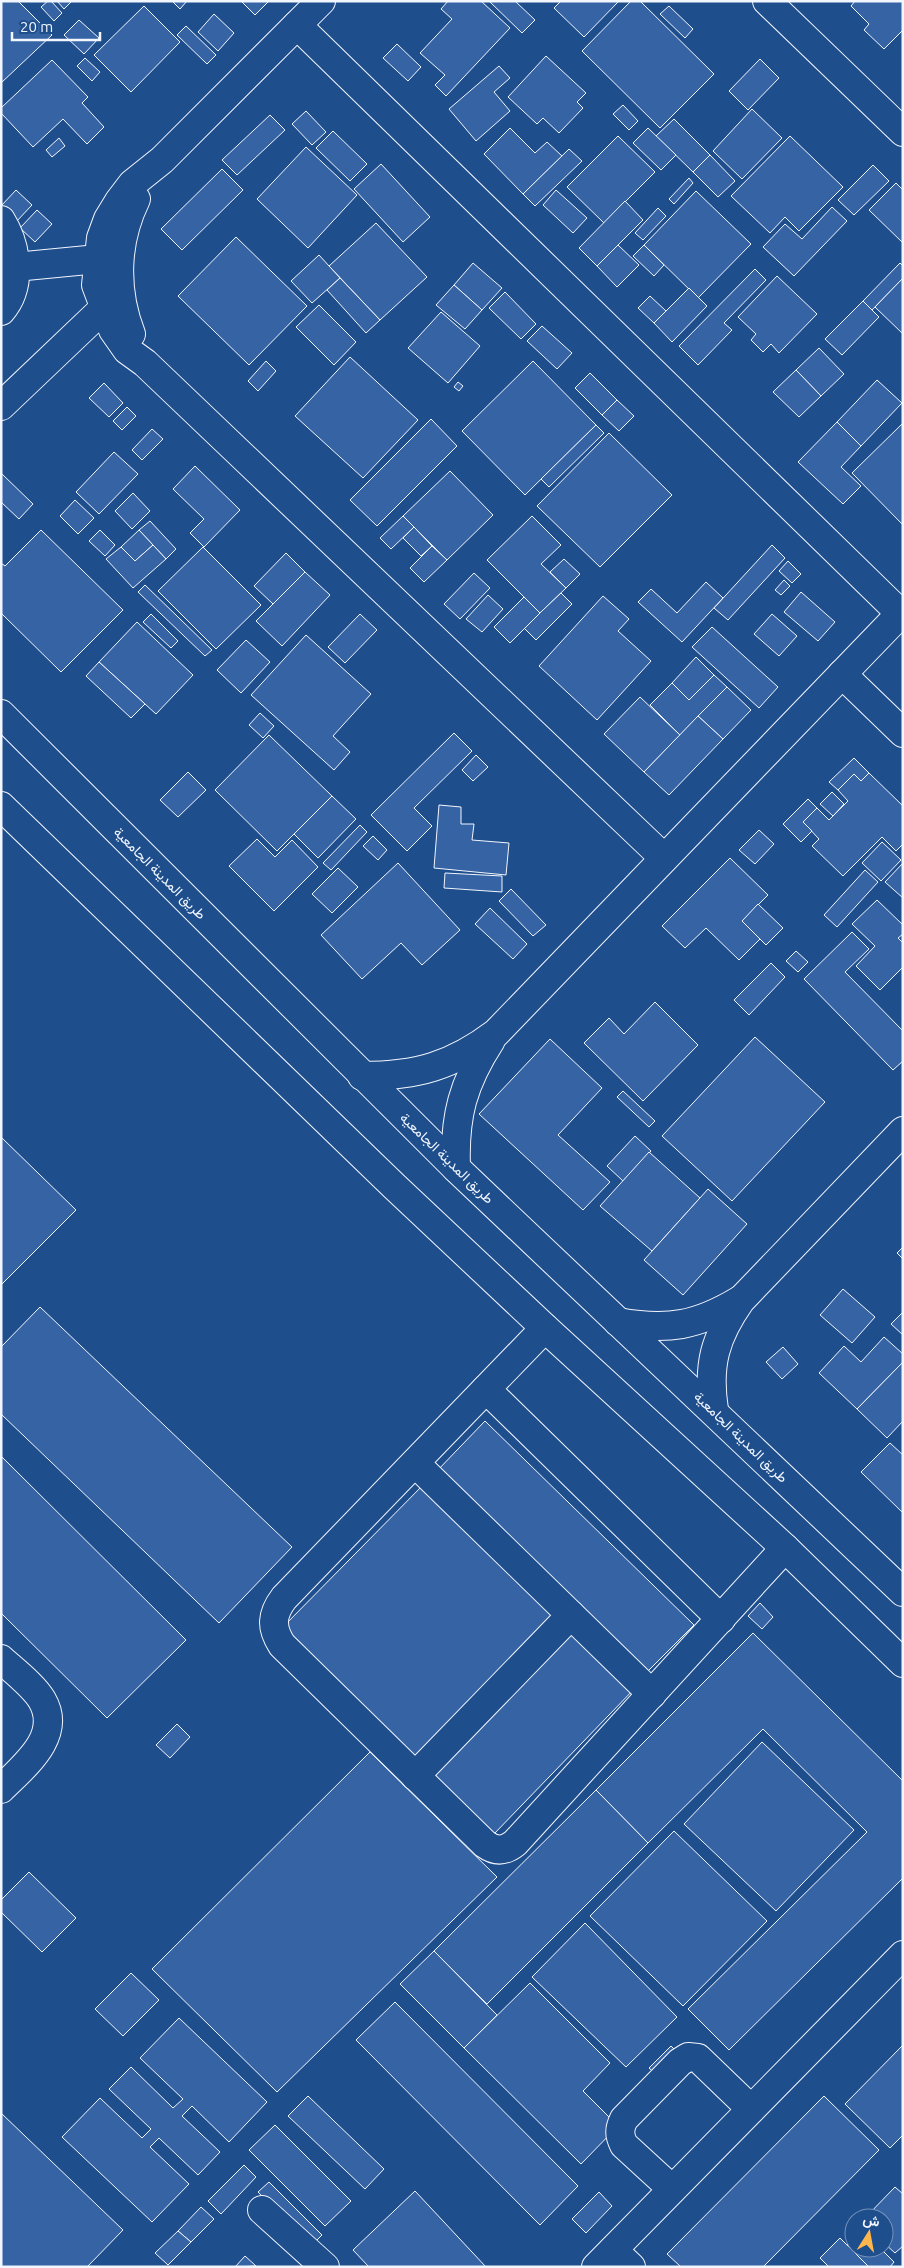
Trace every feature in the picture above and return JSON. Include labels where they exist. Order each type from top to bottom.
[{"type":"street","points":[[321,1],[162,160],[132,184],[119,201],[108,219],[101,238],[98,259],[96,285],[104,308],[114,330],[128,350],[144,363],[664,858]]},
{"type":"street","points":[[767,1],[903,132]]},
{"type":"street","points":[[297,25],[902,612],[496,1033],[474,1050],[448,1063],[420,1072],[391,1076],[362,1076]]},
{"type":"street","points":[[144,363],[134,342],[124,312],[119,273],[120,250],[132,207],[142,188],[162,160]]},
{"type":"street","points":[[1,220],[11,240],[16,268],[11,295],[1,311]]},
{"type":"street","points":[[16,268],[98,259]]},
{"type":"street","points":[[1,406],[104,308]]},
{"type":"street","points":[[842,674],[903,733]]},
{"type":"street","name":"طريق المدينة الجامعية","points":[[1,714],[456,1168],[714,1410],[903,1592]]},
{"type":"street","points":[[1,806],[394,1186],[544,1328],[785,1548],[903,1663]]},
{"type":"street","points":[[456,1168],[455,1137],[459,1109],[467,1081],[496,1033]]},
{"type":"street","points":[[714,1410],[710,1388],[711,1364],[720,1334],[741,1300],[903,1131]]},
{"type":"street","points":[[618,1322],[644,1327],[670,1327],[686,1324],[719,1313],[741,1300]]},
{"type":"street","points":[[544,1328],[284,1598],[276,1608],[272,1621],[275,1634],[282,1646],[485,1844],[492,1849],[509,1848],[785,1548]]},
{"type":"street","points":[[486,1389],[721,1619]]},
{"type":"street","points":[[415,1463],[652,1694]]},
{"type":"street","points":[[415,1776],[571,1615]]},
{"type":"street","points":[[1,1659],[42,1699],[48,1720],[45,1740],[32,1757],[1,1789]]},
{"type":"street","points":[[613,2261],[672,2189],[903,1955]]},
{"type":"street","points":[[672,2189],[624,2145],[620,2136],[620,2128],[624,2119],[674,2068],[688,2057],[698,2058],[751,2109]]},
{"type":"street","points":[[262,2210],[325,2267]]},
{"type":"building","points":[[1,1],[18,1],[52,35],[1,83]]},
{"type":"building","points":[[48,1],[51,1],[62,13],[54,21],[41,7]]},
{"type":"building","points":[[57,1],[72,1],[64,9]]},
{"type":"building","points":[[172,1],[187,1],[180,9]]},
{"type":"building","points":[[241,1],[269,1],[255,15]]},
{"type":"building","points":[[448,1],[481,1],[510,28],[446,96],[435,85],[445,75],[420,53],[452,19],[441,9]]},
{"type":"building","points":[[489,1],[515,1],[535,20],[522,33]]},
{"type":"building","points":[[561,1],[619,1],[584,37],[554,8]]},
{"type":"building","points":[[631,1],[640,1],[714,74],[660,128],[582,51]]},
{"type":"building","points":[[855,1],[903,1],[903,30],[884,49],[864,30],[869,24],[851,6]]},
{"type":"building","points":[[144,6],[180,42],[131,92],[94,55]]},
{"type":"building","points":[[669,6],[693,29],[685,38],[660,14]]},
{"type":"building","points":[[214,14],[234,33],[218,51],[198,32]]},
{"type":"building","points":[[79,20],[99,38],[84,54],[64,35]]},
{"type":"building","points":[[186,26],[216,55],[207,64],[177,35]]},
{"type":"building","points":[[397,44],[421,67],[408,81],[383,58]]},
{"type":"building","points":[[546,56],[586,93],[577,102],[583,108],[559,133],[543,118],[537,124],[508,97]]},
{"type":"building","points":[[85,58],[100,72],[92,81],[77,66]]},
{"type":"building","points":[[760,59],[779,78],[748,110],[729,91]]},
{"type":"building","points":[[52,60],[88,97],[82,103],[104,127],[87,144],[63,119],[33,147],[1,113],[1,108]]},
{"type":"building","points":[[499,66],[510,78],[494,92],[510,111],[476,141],[449,109]]},
{"type":"building","points":[[623,105],[638,121],[629,130],[613,114]]},
{"type":"building","points":[[752,109],[782,138],[742,179],[713,151]]},
{"type":"building","points":[[306,111],[326,132],[312,145],[292,124]]},
{"type":"building","points":[[270,115],[285,130],[237,175],[222,160]]},
{"type":"building","points":[[674,119],[710,155],[693,172],[656,136]]},
{"type":"building","points":[[510,128],[535,153],[547,142],[562,156],[523,194],[484,154]]},
{"type":"building","points":[[648,128],[676,155],[661,170],[633,143]]},
{"type":"building","points":[[333,131],[367,164],[350,181],[316,148]]},
{"type":"building","points":[[618,136],[655,172],[604,223],[567,187]]},
{"type":"building","points":[[790,136],[843,187],[799,231],[785,217],[770,233],[731,196]]},
{"type":"building","points":[[59,138],[65,146],[52,157],[46,150]]},
{"type":"building","points":[[306,147],[357,195],[308,248],[257,199]]},
{"type":"building","points":[[569,149],[582,161],[535,206],[523,194]]},
{"type":"building","points":[[710,155],[735,181],[718,197],[693,172]]},
{"type":"building","points":[[381,164],[430,217],[403,242],[354,189]]},
{"type":"building","points":[[873,165],[889,181],[854,215],[838,200]]},
{"type":"building","points":[[222,169],[243,190],[182,250],[161,229]]},
{"type":"building","points":[[689,178],[693,183],[674,204],[669,199]]},
{"type":"building","points":[[896,183],[903,190],[903,243],[869,210]]},
{"type":"building","points":[[16,190],[32,205],[15,223],[1,210],[1,206]]},
{"type":"building","points":[[556,190],[587,218],[573,233],[543,205]]},
{"type":"building","points":[[696,191],[751,244],[698,298],[644,245]]},
{"type":"building","points":[[625,201],[643,220],[597,266],[579,248]]},
{"type":"building","points":[[832,207],[847,221],[794,276],[763,247],[785,224],[802,239]]},
{"type":"building","points":[[658,208],[666,216],[643,240],[635,233]]},
{"type":"building","points":[[37,210],[52,224],[35,242],[20,228]]},
{"type":"building","points":[[376,223],[427,277],[380,320],[329,266]]},
{"type":"building","points":[[236,237],[307,306],[249,365],[178,296]]},
{"type":"building","points":[[618,245],[639,265],[617,287],[597,266]]},
{"type":"building","points":[[644,245],[664,265],[654,276],[633,256]]},
{"type":"building","points":[[319,255],[340,278],[312,303],[291,281]]},
{"type":"building","points":[[473,263],[502,288],[482,310],[454,285]]},
{"type":"building","points":[[900,263],[903,266],[903,278],[872,310],[863,301]]},
{"type":"building","points":[[755,269],[766,280],[724,323],[732,330],[698,365],[679,346]]},
{"type":"building","points":[[777,276],[817,314],[779,353],[771,344],[763,352],[751,340],[756,334],[738,317]]},
{"type":"building","points":[[340,278],[380,320],[366,333],[327,290]]},
{"type":"building","points":[[903,278],[903,334],[875,307]]},
{"type":"building","points":[[454,285],[482,310],[465,329],[436,305]]},
{"type":"building","points":[[689,288],[707,306],[672,342],[654,323]]},
{"type":"building","points":[[505,292],[536,324],[521,339],[489,308]]},
{"type":"building","points":[[650,296],[666,311],[654,323],[638,308]]},
{"type":"building","points":[[863,301],[879,317],[842,355],[825,339]]},
{"type":"building","points":[[319,305],[356,342],[334,365],[296,327]]},
{"type":"building","points":[[441,312],[480,346],[448,383],[408,348]]},
{"type":"building","points":[[542,326],[572,353],[557,369],[527,341]]},
{"type":"building","points":[[819,348],[844,374],[821,396],[796,370]]},
{"type":"building","points":[[350,357],[418,420],[363,478],[295,416]]},
{"type":"building","points":[[266,361],[276,371],[258,391],[248,381]]},
{"type":"building","points":[[533,361],[596,425],[525,495],[462,431]]},
{"type":"building","points":[[796,370],[821,396],[799,417],[773,392]]},
{"type":"building","points":[[590,373],[617,400],[602,415],[575,388]]},
{"type":"building","points":[[877,380],[902,403],[861,446],[837,422]]},
{"type":"building","points":[[458,382],[463,386],[459,391],[454,387]]},
{"type":"building","points":[[104,383],[123,403],[109,417],[89,398]]},
{"type":"building","points":[[617,400],[634,416],[619,431],[602,415]]},
{"type":"building","points":[[127,407],[136,416],[122,430],[113,421]]},
{"type":"building","points":[[431,419],[457,446],[377,526],[350,500]]},
{"type":"building","points":[[837,422],[861,446],[841,467],[861,486],[843,504],[798,462]]},
{"type":"building","points":[[903,423],[903,525],[852,473]]},
{"type":"building","points":[[596,425],[604,433],[549,487],[541,479]]},
{"type":"building","points":[[152,429],[163,439],[142,460],[132,450]]},
{"type":"building","points":[[609,433],[672,495],[600,567],[537,506]]},
{"type":"building","points":[[114,452],[138,474],[99,514],[76,492]]},
{"type":"building","points":[[195,466],[240,510],[204,547],[190,533],[204,519],[173,489]]},
{"type":"building","points":[[450,471],[493,515],[447,560],[403,516]]},
{"type":"building","points":[[1,473],[33,504],[19,519],[1,502]]},
{"type":"building","points":[[133,493],[150,511],[132,529],[115,511]]},
{"type":"building","points":[[75,500],[94,518],[78,534],[60,516]]},
{"type":"building","points":[[403,516],[414,527],[391,549],[380,538]]},
{"type":"building","points":[[532,516],[561,545],[541,564],[566,588],[540,613],[487,560]]},
{"type":"building","points":[[150,521],[176,549],[166,559],[139,530]]},
{"type":"building","points":[[414,527],[432,546],[421,556],[403,538]]},
{"type":"building","points":[[41,530],[123,610],[61,672],[1,613],[1,563],[5,566]]},
{"type":"building","points":[[100,530],[115,545],[105,556],[89,541]]},
{"type":"building","points":[[139,530],[153,545],[135,561],[121,547]]},
{"type":"building","points":[[153,545],[166,559],[133,588],[106,559],[121,547],[135,561]]},
{"type":"building","points":[[772,545],[785,558],[728,620],[714,608]]},
{"type":"building","points":[[432,546],[447,560],[424,582],[410,568]]},
{"type":"building","points":[[203,547],[261,605],[216,649],[158,591]]},
{"type":"building","points":[[286,553],[305,572],[273,604],[254,586]]},
{"type":"building","points":[[564,559],[580,574],[566,588],[550,572]]},
{"type":"building","points":[[788,561],[801,574],[792,583],[779,571]]},
{"type":"building","points":[[305,572],[330,595],[282,646],[256,621]]},
{"type":"building","points":[[474,573],[490,588],[460,619],[444,604]]},
{"type":"building","points":[[784,580],[790,586],[781,595],[775,590]]},
{"type":"building","points":[[706,582],[723,598],[682,642],[638,602],[651,589],[677,613]]},
{"type":"building","points":[[145,585],[212,650],[205,656],[138,592]]},
{"type":"building","points":[[801,592],[835,622],[818,641],[784,612]]},
{"type":"building","points":[[561,593],[572,604],[536,640],[524,628]]},
{"type":"building","points":[[488,595],[503,609],[482,632],[466,619]]},
{"type":"building","points":[[603,596],[629,619],[618,631],[651,661],[597,720],[539,666]]},
{"type":"building","points":[[524,597],[540,613],[510,643],[494,627]]},
{"type":"building","points":[[151,614],[178,641],[171,648],[143,622]]},
{"type":"building","points":[[360,614],[377,630],[345,663],[328,647]]},
{"type":"building","points":[[772,614],[797,636],[779,656],[754,634]]},
{"type":"building","points":[[137,622],[193,675],[156,714],[99,662]]},
{"type":"building","points":[[712,627],[778,687],[759,708],[692,647]]},
{"type":"building","points":[[306,635],[371,694],[333,736],[350,752],[334,770],[251,695]]},
{"type":"building","points":[[246,640],[270,662],[241,693],[217,670]]},
{"type":"building","points":[[696,657],[714,675],[689,700],[672,683]]},
{"type":"building","points":[[99,662],[145,704],[131,718],[86,676]]},
{"type":"building","points":[[714,675],[727,687],[680,735],[650,705],[672,683],[689,700]]},
{"type":"building","points":[[727,687],[751,710],[723,739],[698,716]]},
{"type":"building","points":[[640,697],[680,735],[644,772],[604,734]]},
{"type":"building","points":[[260,713],[274,726],[263,738],[249,725]]},
{"type":"building","points":[[698,716],[723,739],[669,795],[644,772]]},
{"type":"building","points":[[454,733],[472,751],[414,808],[432,826],[407,851],[371,815]]},
{"type":"building","points":[[269,735],[332,796],[277,851],[215,790]]},
{"type":"building","points":[[476,755],[488,767],[473,781],[462,770]]},
{"type":"building","points":[[854,758],[869,773],[861,781],[854,774],[838,790],[829,782]]},
{"type":"building","points":[[188,772],[206,790],[178,817],[160,800]]},
{"type":"building","points":[[869,773],[903,806],[903,844],[896,851],[882,837],[843,876],[812,846],[819,839],[803,822],[817,808],[829,820],[848,801],[838,790],[854,774],[861,781]]},
{"type":"building","points":[[832,792],[844,804],[833,816],[820,804]]},
{"type":"building","points":[[332,796],[356,819],[318,858],[294,834]]},
{"type":"building","points":[[808,799],[817,808],[803,822],[812,831],[801,842],[783,824]]},
{"type":"building","points":[[439,805],[461,807],[461,824],[474,824],[472,840],[509,843],[506,875],[434,868]]},
{"type":"building","points":[[360,825],[367,832],[331,870],[323,863]]},
{"type":"building","points":[[759,830],[774,844],[755,864],[739,850]]},
{"type":"building","points":[[373,836],[387,850],[378,860],[363,846]]},
{"type":"building","points":[[257,839],[275,857],[292,840],[318,867],[274,911],[229,866]]},
{"type":"building","points":[[882,842],[901,860],[881,881],[862,863]]},
{"type":"building","points":[[730,858],[768,895],[742,921],[760,939],[739,960],[706,928],[685,948],[662,926]]},
{"type":"building","points":[[398,863],[460,930],[422,965],[401,943],[362,979],[321,935]]},
{"type":"building","points":[[903,863],[903,898],[885,882]]},
{"type":"building","points":[[338,868],[358,887],[332,913],[312,894]]},
{"type":"building","points":[[865,870],[878,882],[837,927],[824,915]]},
{"type":"building","points":[[445,873],[502,876],[502,892],[444,888]]},
{"type":"building","points":[[511,889],[546,925],[533,936],[499,901]]},
{"type":"building","points":[[877,900],[903,925],[903,934],[898,938],[903,943],[903,967],[880,990],[856,966],[875,946],[852,924]]},
{"type":"building","points":[[758,904],[783,928],[766,945],[742,921]]},
{"type":"building","points":[[490,908],[527,944],[513,959],[475,924]]},
{"type":"building","points":[[852,932],[869,949],[845,972],[903,1031],[903,1061],[893,1070],[804,979]]},
{"type":"building","points":[[796,951],[808,962],[798,972],[786,961]]},
{"type":"building","points":[[771,963],[785,977],[749,1015],[734,1000]]},
{"type":"building","points":[[655,1002],[698,1045],[643,1101],[584,1043],[609,1018],[624,1034]]},
{"type":"building","points":[[755,1037],[825,1102],[732,1201],[662,1136]]},
{"type":"building","points":[[550,1039],[602,1088],[558,1135],[610,1182],[583,1210],[479,1114]]},
{"type":"building","points":[[623,1091],[655,1121],[649,1127],[617,1097]]},
{"type":"building","points":[[635,1136],[651,1151],[623,1181],[607,1166]]},
{"type":"building","points":[[1,1137],[76,1210],[1,1285]]},
{"type":"building","points":[[649,1152],[700,1198],[652,1251],[600,1206]]},
{"type":"building","points":[[708,1189],[747,1224],[683,1295],[644,1260]]},
{"type":"building","points":[[903,1247],[903,1259],[897,1253]]},
{"type":"building","points":[[843,1289],[875,1317],[852,1343],[820,1315]]},
{"type":"building","points":[[40,1307],[292,1547],[219,1623],[1,1414],[1,1347]]},
{"type":"building","points":[[903,1312],[903,1335],[891,1324]]},
{"type":"building","points":[[884,1337],[903,1354],[903,1362],[857,1409],[819,1373],[844,1346],[861,1362]]},
{"type":"building","points":[[783,1347],[798,1364],[782,1379],[766,1362]]},
{"type":"building","points":[[903,1362],[903,1421],[887,1438],[857,1409]]},
{"type":"building","points":[[485,1421],[694,1625],[642,1677],[434,1474]]},
{"type":"building","points":[[890,1443],[903,1455],[903,1513],[861,1472]]},
{"type":"building","points":[[1,1456],[186,1640],[107,1718],[1,1613]]},
{"type":"building","points":[[427,1481],[559,1609],[410,1761],[278,1632]]},
{"type":"building","points":[[760,1603],[773,1617],[762,1629],[748,1616]]},
{"type":"building","points":[[576,1625],[638,1685],[492,1836],[430,1777]]},
{"type":"building","points":[[753,1633],[903,1781],[903,1878],[729,2050],[688,2009],[867,1832],[763,1729],[648,1843],[596,1790]]},
{"type":"building","points":[[177,1724],[190,1737],[170,1758],[156,1745]]},
{"type":"building","points":[[762,1742],[854,1830],[776,1911],[684,1824]]},
{"type":"building","points":[[370,1752],[497,1877],[277,2092],[152,1969]]},
{"type":"building","points":[[596,1790],[648,1843],[487,2004],[434,1951]]},
{"type":"building","points":[[674,1831],[767,1921],[683,2006],[590,1916]]},
{"type":"building","points":[[29,1872],[76,1918],[42,1952],[1,1912],[1,1900]]},
{"type":"building","points":[[585,1923],[677,2017],[626,2067],[532,1977]]},
{"type":"building","points":[[434,1951],[497,2015],[464,2048],[400,1984]]},
{"type":"building","points":[[131,1973],[159,2000],[123,2036],[95,2009]]},
{"type":"building","points":[[530,1983],[610,2063],[583,2091],[618,2126],[581,2164],[464,2048]]},
{"type":"building","points":[[395,2002],[578,2186],[540,2225],[356,2040]]},
{"type":"building","points":[[179,2018],[267,2102],[229,2142],[192,2106],[182,2116],[220,2152],[198,2175],[159,2138],[150,2147],[189,2184],[152,2222],[62,2137],[100,2098],[142,2138],[151,2129],[109,2089],[131,2067],[173,2108],[183,2099],[140,2058]]},
{"type":"building","points":[[903,2045],[903,2135],[890,2148],[845,2104]]},
{"type":"building","points":[[671,2046],[680,2055],[659,2077],[649,2068]]},
{"type":"building","points":[[308,2096],[384,2169],[365,2189],[288,2116]]},
{"type":"building","points":[[824,2096],[879,2150],[763,2267],[681,2267],[667,2254]]},
{"type":"building","points":[[1,2113],[123,2230],[87,2267],[1,2267]]},
{"type":"building","points":[[275,2125],[351,2201],[325,2226],[249,2150]]},
{"type":"building","points":[[244,2165],[256,2177],[221,2214],[208,2201]]},
{"type":"building","points":[[269,2182],[322,2235],[311,2246],[258,2192]]},
{"type":"building","points":[[895,2187],[903,2194],[903,2246],[895,2253],[894,2208],[875,2208]]},
{"type":"building","points":[[415,2191],[486,2267],[369,2267],[353,2250]]},
{"type":"building","points":[[599,2192],[612,2206],[586,2233],[572,2219]]},
{"type":"building","points":[[201,2207],[214,2219],[191,2242],[178,2231]]},
{"type":"building","points":[[178,2231],[191,2242],[168,2265],[155,2253]]},
{"type":"building","points":[[840,2238],[844,2242],[844,2258],[860,2258],[869,2267],[829,2267],[820,2258]]},
{"type":"building","points":[[245,2256],[256,2266],[235,2267]]},
{"type":"building","points":[[860,2258],[890,2258],[894,2262],[890,2267],[869,2267]]}]
